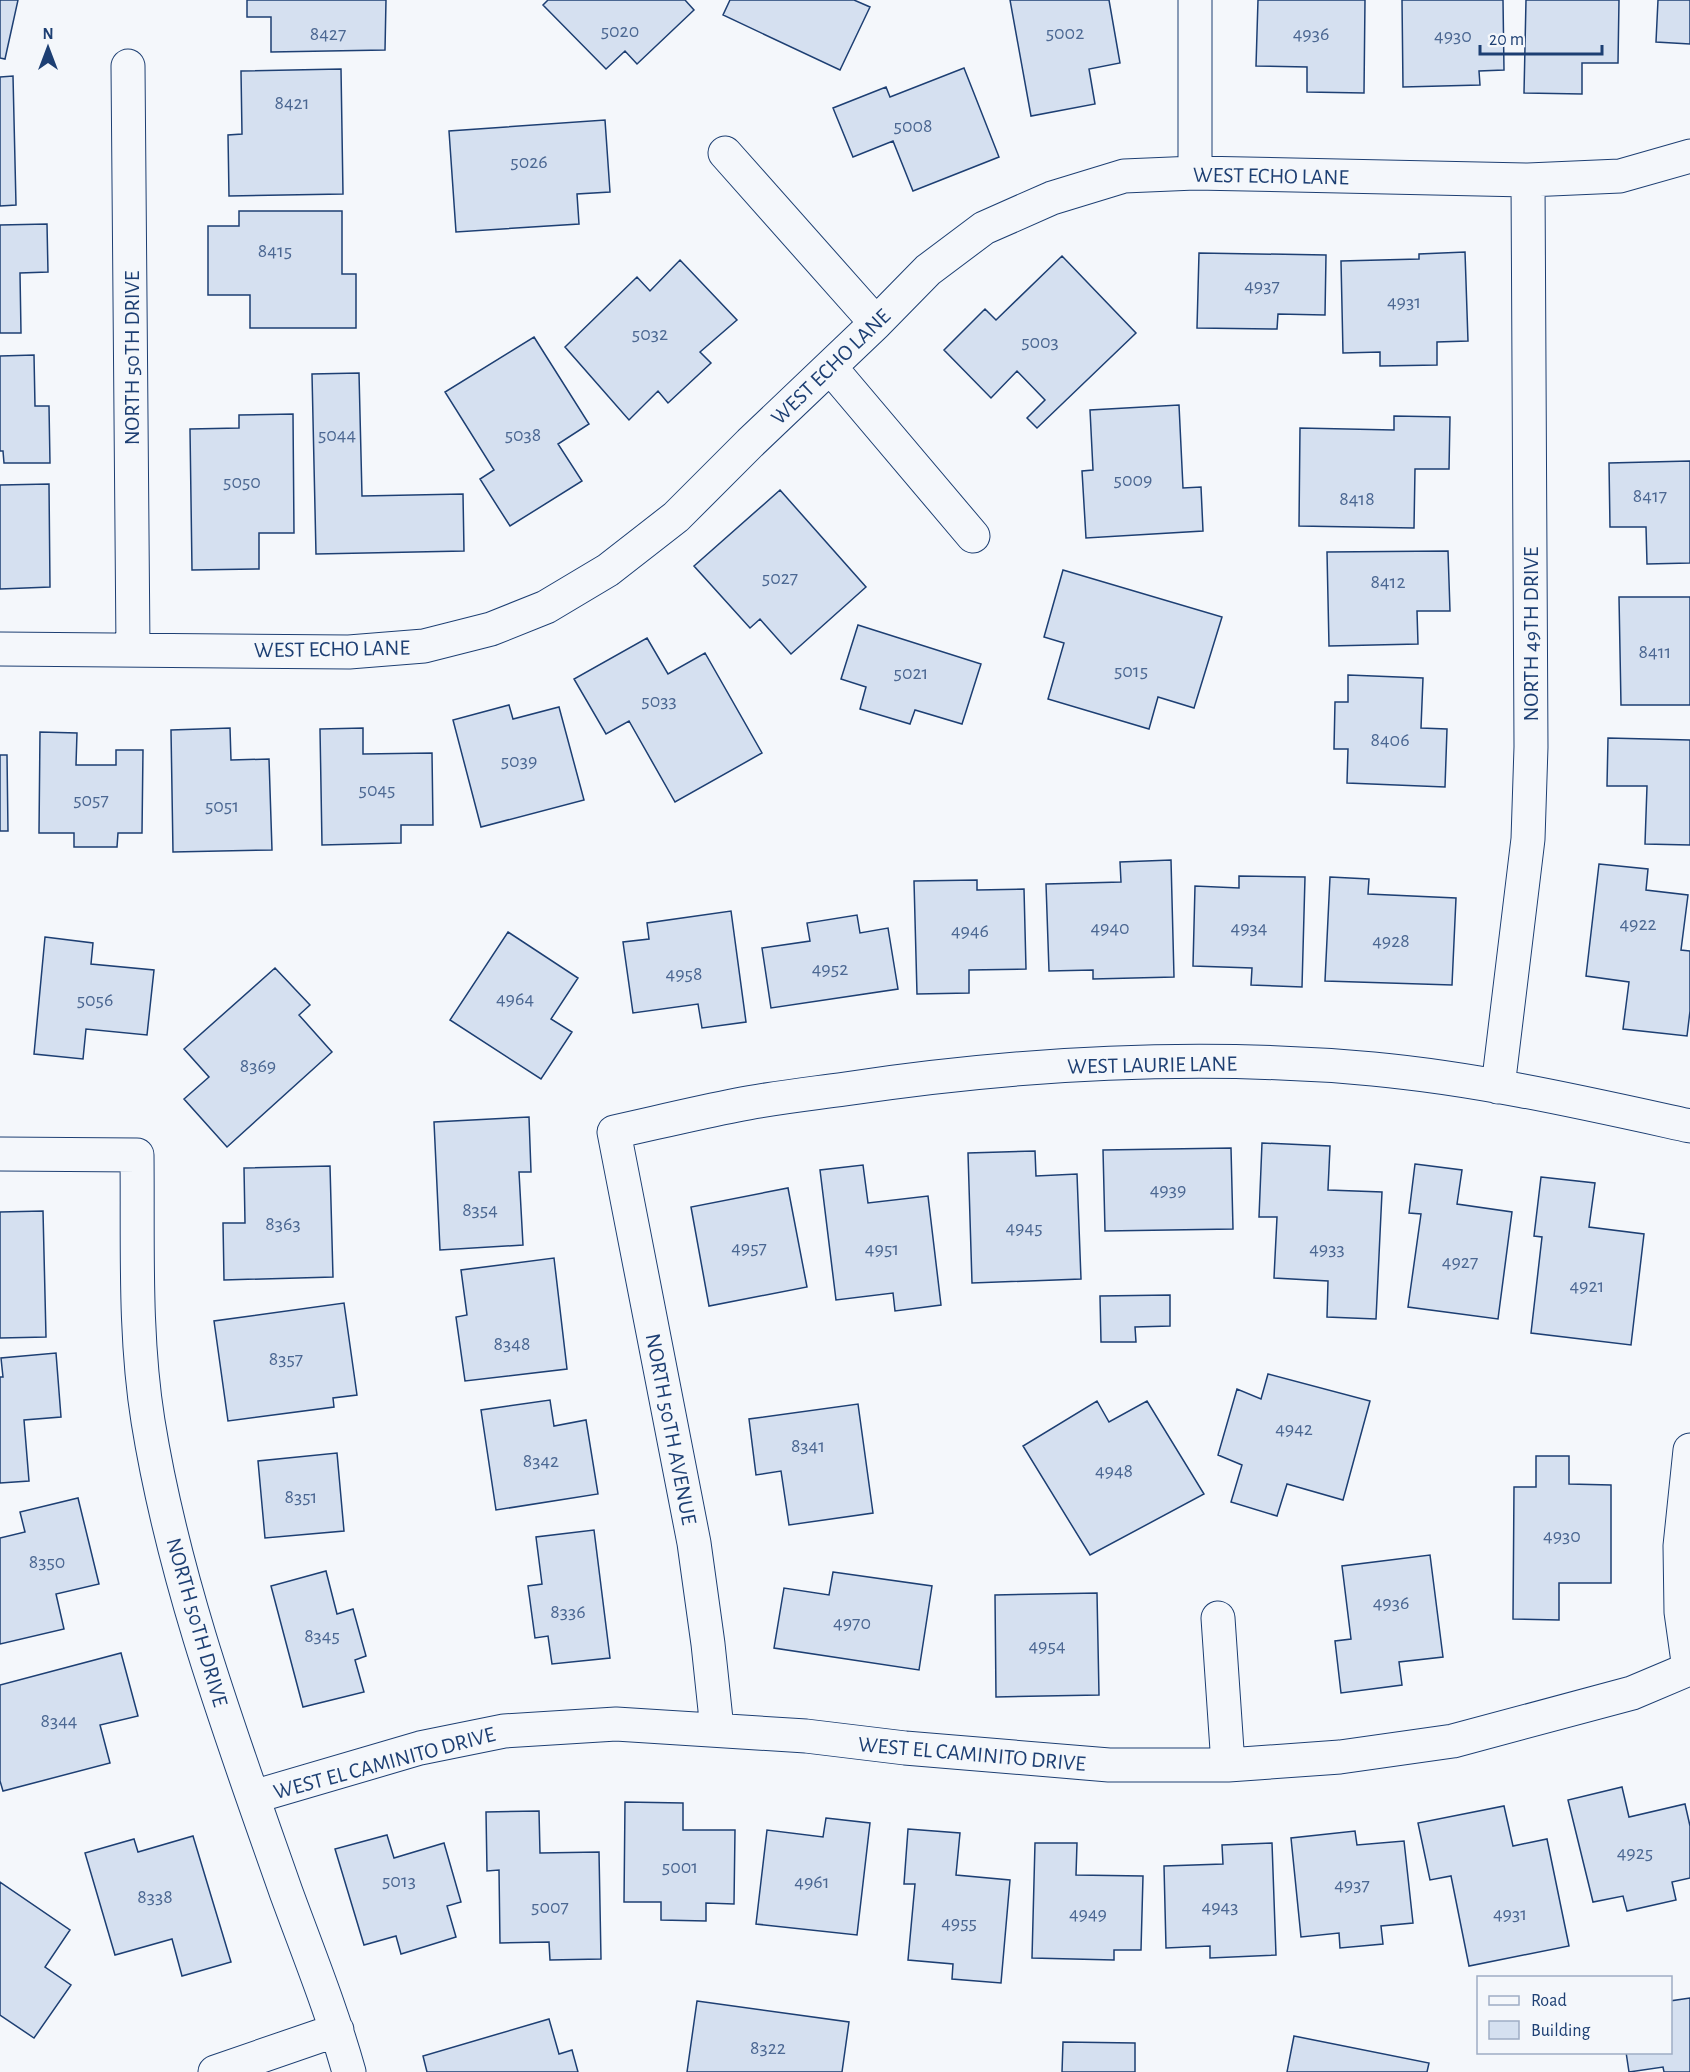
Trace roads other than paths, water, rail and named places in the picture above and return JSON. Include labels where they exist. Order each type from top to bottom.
[{"type":"street","points":[[1195,0],[1195,173]]},
{"type":"street","name":"NORTH 50TH DRIVE","points":[[128,66],[133,649]]},
{"type":"street","points":[[725,153],[876,323]]},
{"type":"street","name":"WEST ECHO LANE","points":[[0,649],[349,652],[424,646],[502,624],[546,607],[608,570],[676,517],[928,270],[984,228],[1052,198],[1124,176],[1195,173],[1528,180],[1620,176],[1690,156]]},
{"type":"street","name":"NORTH 49TH DRIVE","points":[[1498,1087],[1518,931],[1528,816],[1531,644],[1528,180]]},
{"type":"street","points":[[830,367],[973,536]]},
{"type":"street","name":"WEST LAURIE LANE","points":[[614,1132],[739,1104],[884,1083],[1009,1068],[1135,1061],[1250,1062],[1374,1069],[1498,1087],[1690,1126]]},
{"type":"street","name":"NORTH 50TH AVENUE","points":[[614,1132],[694,1543],[717,1729]]},
{"type":"street","name":"NORTH 50TH DRIVE","points":[[0,1154],[137,1155],[140,1333],[148,1420],[164,1501],[183,1580],[253,1797],[337,2030],[348,2072]]},
{"type":"street","points":[[1689,1669],[1682,1612],[1680,1546],[1690,1450]]},
{"type":"street","points":[[1218,1618],[1228,1765]]},
{"type":"street","name":"WEST EL CAMINITO DRIVE","points":[[253,1797],[420,1748],[504,1731],[616,1724],[806,1736],[905,1748],[1109,1765],[1228,1765],[1340,1756],[1454,1741],[1632,1693],[1689,1669]]},
{"type":"street","points":[[215,2072],[337,2030]]}]
